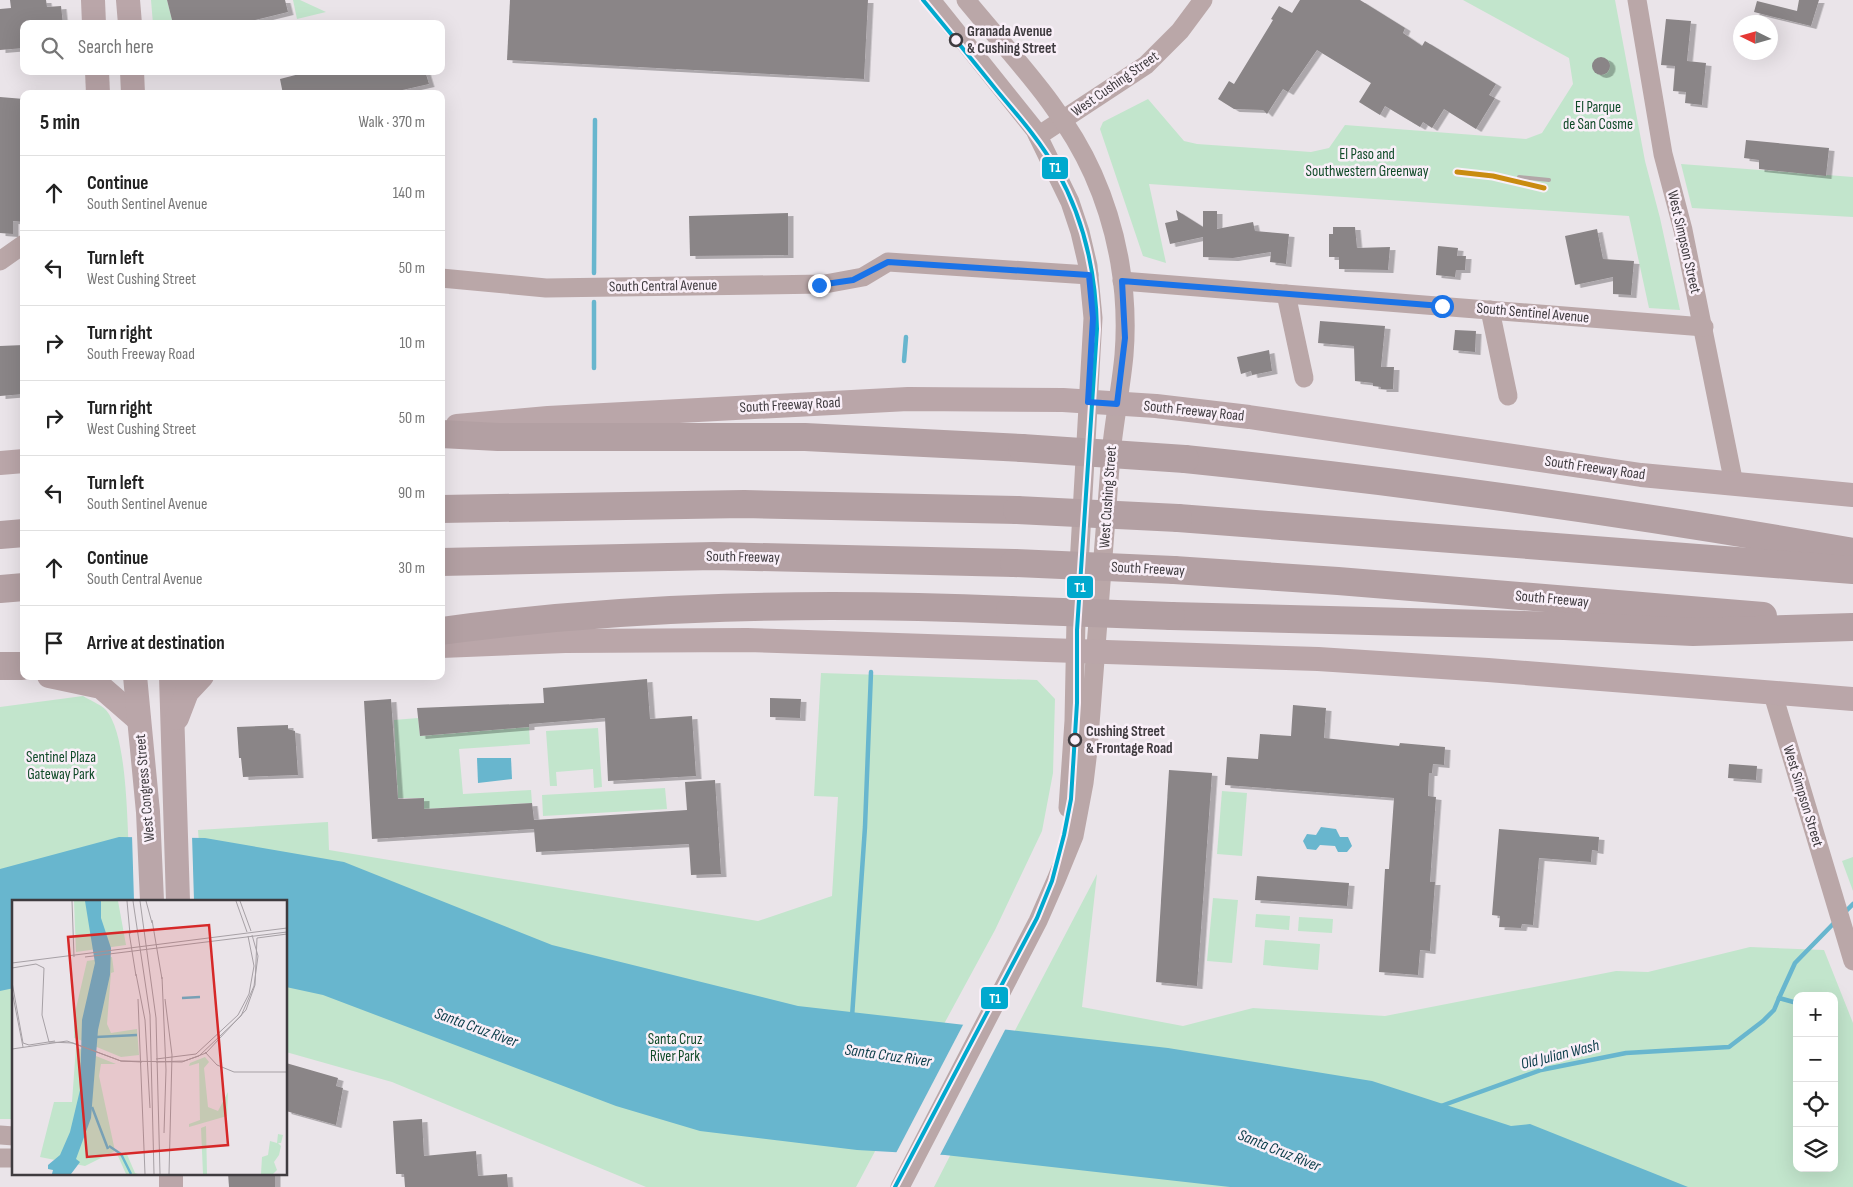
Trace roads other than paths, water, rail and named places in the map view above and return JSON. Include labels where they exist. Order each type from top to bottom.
[{"type":"highway","points":[[445,434],[498,437],[796,437],[1022,448],[1185,459],[1354,476],[1770,537],[1853,552]]},
{"type":"highway","points":[[445,509],[744,504],[1017,510],[1178,518],[1853,570]]},
{"type":"highway","points":[[0,535],[20,533]]},
{"type":"highway","name":"South Freeway","points":[[445,562],[714,556],[1014,563],[1174,570],[1348,582],[1853,623]]},
{"type":"highway","points":[[0,589],[20,587]]},
{"type":"highway","points":[[445,631],[583,614],[716,606],[833,605],[1564,626],[1693,632],[1853,627]]},
{"type":"main road","points":[[93,0],[94,20]]},
{"type":"main road","points":[[128,0],[130,20]]},
{"type":"main road","points":[[97,75],[98,90]]},
{"type":"main road","points":[[132,75],[133,90]]},
{"type":"main road","name":"South Freeway Road","points":[[445,427],[548,418],[908,398],[980,398],[1088,402],[1240,415],[1632,474],[1853,494]]},
{"type":"main road","points":[[0,463],[20,461]]},
{"type":"main road","points":[[445,646],[557,641],[747,640],[1085,651],[1417,664],[1853,699]]},
{"type":"main road","points":[[68,680],[101,687],[140,720]]},
{"type":"main road","name":"West Congress Street","points":[[135,680],[150,837],[152,900]]},
{"type":"main road","name":"West Congress Street","points":[[172,680],[178,900]]},
{"type":"main road","points":[[173,732],[181,703],[192,684],[197,680]]},
{"type":"main road","points":[[171,1174],[171,1187]]},
{"type":"street","points":[[931,0],[1020,110],[1038,136]]},
{"type":"street","points":[[966,0],[1063,121]]},
{"type":"street","name":"West Cushing Street","points":[[1085,651],[1088,402],[1093,318],[1085,249],[1073,211],[1038,136],[1122,82],[1158,54],[1180,31],[1203,0]]},
{"type":"street","name":"West Simpson Street","points":[[1637,0],[1663,154],[1683,230],[1704,327],[1734,484]]},
{"type":"street","name":"West Cushing Street","points":[[902,1183],[1002,992],[1056,880],[1070,798],[1074,721],[1085,651],[1125,338],[1122,281],[1114,235],[1098,186],[1085,157],[1063,121]]},
{"type":"street","points":[[0,260],[20,247]]},
{"type":"street","name":"South Central Avenue","points":[[445,278],[546,288],[825,284],[853,280],[888,262],[1089,275]]},
{"type":"street","name":"South Sentinel Avenue","points":[[1122,281],[1704,327]]},
{"type":"street","points":[[1286,294],[1304,378]]},
{"type":"street","points":[[1490,310],[1508,396]]},
{"type":"street","name":"West Simpson Street","points":[[1772,691],[1853,961]]},
{"type":"water","points":[[477,758],[511,758],[512,779],[478,783]]},
{"type":"water","points":[[1321,827],[1336,829],[1340,837],[1348,837],[1352,846],[1347,852],[1338,852],[1335,846],[1320,845],[1316,850],[1307,849],[1303,841],[1307,834],[1316,835]]},
{"type":"water","name":"Santa Cruz River","points":[[119,837],[205,838],[344,862],[552,945],[798,1006],[1168,1048],[1372,1081],[1511,1126],[1530,1124],[1688,1187],[1230,1187],[945,1155],[857,1150],[700,1131],[616,1106],[323,995],[288,987],[288,900],[12,900],[12,988],[0,991],[0,869]]},
{"type":"waterway","points":[[594,273],[595,120]]},
{"type":"waterway","points":[[594,302],[594,368]]},
{"type":"waterway","points":[[904,361],[906,337]]},
{"type":"waterway","points":[[852,1017],[865,827],[871,672]]},
{"type":"waterway","points":[[1843,914],[1853,904]]},
{"type":"waterway","points":[[1779,998],[1795,963],[1836,921]]},
{"type":"waterway","name":"Old Julian Wash","points":[[1441,1106],[1541,1070],[1626,1053],[1729,1047],[1763,1021],[1774,1010],[1779,998],[1793,1002]]},
{"type":"railway","points":[[1457,172],[1493,176],[1544,188]]},
{"type":"railway","points":[[1519,177],[1549,180]]},
{"type":"place","name":"Granada Avenue & Cushing Street","points":[[956,40]]},
{"type":"place","name":"Cushing Street & Frontage Road","points":[[1075,740]]},
{"type":"park label","name":"El Parque de San Cosme","points":[[1598,116]]},
{"type":"park label","name":"El Paso and Southwestern Greenway","points":[[1367,162]]},
{"type":"park label","name":"Sentinel Plaza Gateway Park","points":[[61,766]]},
{"type":"park label","name":"Santa Cruz River Park","points":[[675,1048]]}]
